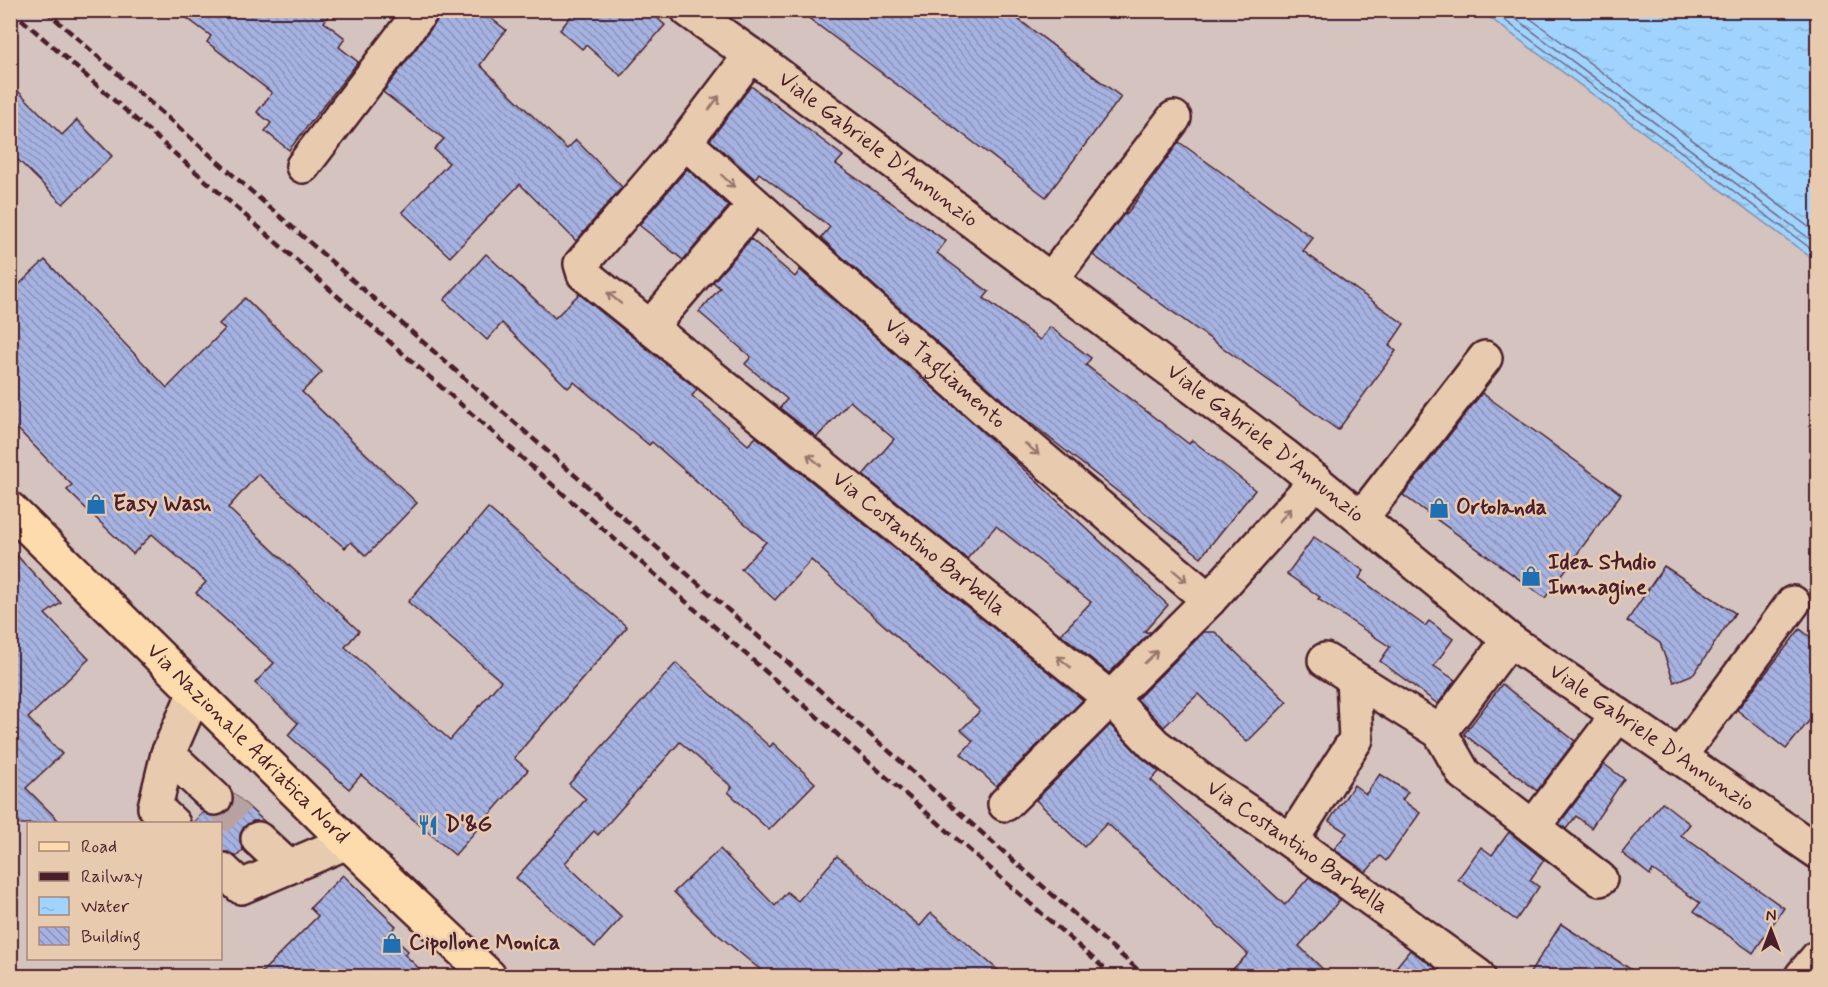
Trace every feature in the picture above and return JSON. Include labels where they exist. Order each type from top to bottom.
[{"type":"main road","name":"Via Nazionale Adriatica Nord","points":[[10,509],[152,646],[195,692],[347,842],[489,976]]},
{"type":"street","points":[[303,166],[422,10]]},
{"type":"street","name":"Viale Gabriele D'Annunzio","points":[[688,10],[724,20],[751,55],[1316,481],[1509,640],[1818,852]]},
{"type":"street","name":"Via Costantino Barbella","points":[[751,55],[685,142],[581,264],[584,274],[1110,699],[1154,744],[1209,786],[1291,841],[1478,976]]},
{"type":"street","points":[[1050,281],[1174,118]]},
{"type":"street","name":"Via Tagliamento","points":[[685,142],[998,421],[1209,600]]},
{"type":"street","points":[[650,327],[755,205]]},
{"type":"street","points":[[1362,518],[1485,358]]},
{"type":"street","points":[[1005,804],[1209,600],[1316,481]]},
{"type":"street","points":[[1679,757],[1793,603]]},
{"type":"street","points":[[1440,732],[1509,640]]},
{"type":"street","points":[[1324,660],[1440,732],[1464,774],[1600,879]]},
{"type":"street","points":[[1291,841],[1356,739],[1353,678]]},
{"type":"street","points":[[171,822],[155,807],[168,754],[195,692]]},
{"type":"street","points":[[1533,827],[1618,716]]},
{"type":"street","points":[[168,754],[215,798]]},
{"type":"street","points":[[258,839],[288,867]]},
{"type":"street","points":[[223,870],[240,887],[347,842]]},
{"type":"street","points":[[1802,976],[1818,957]]},
{"type":"water","points":[[1481,11],[1817,11],[1817,262]]},
{"type":"building","points":[[176,10],[333,10],[324,22],[345,38],[339,47],[358,62],[289,150],[265,131],[271,123],[257,112],[272,93],[207,42],[211,36]]},
{"type":"building","points":[[440,10],[480,10],[506,30],[480,65],[567,149],[576,140],[622,187],[576,241],[520,184],[450,257],[402,212],[449,163],[434,149],[444,139],[383,92],[437,21]]},
{"type":"building","points":[[576,10],[648,10],[665,25],[621,76],[586,45],[582,49],[560,30]]},
{"type":"building","points":[[798,10],[1006,10],[1121,97],[1046,197]]},
{"type":"building","points":[[10,83],[62,135],[77,120],[112,156],[63,204],[10,152]]},
{"type":"building","points":[[751,86],[843,156],[836,164],[946,241],[937,253],[989,292],[984,298],[1040,340],[1050,327],[1091,358],[1086,365],[1189,444],[1192,440],[1255,490],[1201,557],[1010,407],[821,238],[830,227],[759,173],[755,179],[710,140]]},
{"type":"building","points":[[1179,142],[1313,238],[1303,251],[1404,324],[1389,346],[1396,351],[1338,430],[1093,255],[1124,214],[1126,215]]},
{"type":"building","points":[[687,169],[729,206],[683,260],[639,225]]},
{"type":"building","points":[[751,239],[795,277],[800,270],[1000,447],[1168,605],[1144,632],[1151,632],[1109,673],[1061,634],[1091,602],[996,526],[967,559],[863,475],[894,439],[850,401],[817,437],[780,408],[787,399],[745,364],[751,357],[699,312],[720,288],[713,282]]},
{"type":"building","points":[[486,254],[555,318],[579,294],[697,389],[692,396],[748,445],[756,437],[1083,700],[996,786],[961,754],[973,741],[961,730],[980,711],[811,560],[775,600],[741,569],[766,542],[652,442],[649,445],[574,382],[568,388],[502,323],[487,340],[444,300]]},
{"type":"building","points":[[45,260],[167,388],[225,329],[219,324],[245,298],[322,372],[302,392],[417,503],[366,556],[351,542],[345,548],[258,474],[228,508],[359,631],[345,647],[450,740],[501,681],[408,602],[488,508],[627,627],[514,758],[528,770],[455,855],[361,775],[349,789],[288,735],[298,723],[255,683],[274,663],[196,593],[206,582],[152,534],[133,554],[67,490],[72,485],[10,421],[10,293]]},
{"type":"building","points":[[1482,393],[1621,494],[1545,598],[1403,495]]},
{"type":"building","points":[[1314,537],[1364,571],[1359,578],[1425,626],[1429,621],[1453,639],[1434,666],[1455,680],[1438,704],[1380,661],[1390,647],[1318,599],[1320,597],[1287,574]]},
{"type":"building","points":[[10,548],[61,603],[45,614],[89,659],[28,718],[62,754],[26,788],[60,822],[10,824]]},
{"type":"building","points":[[1664,566],[1735,613],[1694,674],[1674,682],[1660,643],[1627,621]]},
{"type":"building","points":[[1800,629],[1818,643],[1818,710],[1786,749],[1737,710]]},
{"type":"building","points":[[1204,632],[1215,632],[1287,702],[1247,742],[1198,694],[1164,727],[1137,699]]},
{"type":"building","points":[[676,663],[770,747],[773,743],[815,783],[769,830],[728,792],[732,787],[680,742],[598,835],[594,831],[565,863],[622,917],[595,947],[516,878],[586,799],[569,784]]},
{"type":"building","points":[[1502,684],[1575,741],[1537,791],[1464,734]]},
{"type":"building","points":[[1110,725],[1159,772],[1151,780],[1285,905],[1309,877],[1340,900],[1299,946],[1330,976],[1226,976],[1248,954],[1107,823],[1084,847],[1036,800]]},
{"type":"building","points":[[1604,764],[1624,779],[1591,828],[1576,816],[1566,829],[1559,824]]},
{"type":"building","points":[[1380,774],[1408,792],[1402,800],[1420,813],[1386,861],[1380,856],[1366,872],[1334,849],[1347,833],[1329,821],[1354,785],[1366,794]]},
{"type":"building","points":[[233,793],[265,822],[253,821],[244,827],[240,835],[243,850],[236,857],[228,852],[222,852],[222,822],[194,822],[203,812],[211,816],[220,816],[228,811],[233,803]]},
{"type":"building","points":[[1662,802],[1690,824],[1681,835],[1784,908],[1753,953],[1694,911],[1700,903],[1653,870],[1650,875],[1622,853]]},
{"type":"building","points":[[1509,832],[1544,860],[1530,880],[1539,887],[1516,920],[1458,879],[1481,847],[1492,855]]},
{"type":"building","points":[[720,849],[775,906],[787,892],[798,901],[837,856],[920,926],[931,913],[1005,976],[768,976],[710,928],[674,892]]},
{"type":"building","points":[[343,875],[396,926],[389,933],[408,951],[404,954],[427,976],[258,976],[318,916],[310,908]]},
{"type":"building","points":[[1561,924],[1641,976],[1528,976]]},
{"type":"building","points":[[1410,950],[1447,976],[1389,976]]},
{"type":"tunnel","points":[[215,798],[258,839]]},
{"type":"railway","points":[[11,10],[1113,976]]},
{"type":"railway","points":[[45,10],[1145,976]]},
{"type":"place","name":"Easy Wash","points":[[96,504]]},
{"type":"place","name":"Ortolanda","points":[[1439,508]]},
{"type":"place","name":"Idea Studio Immagine","points":[[1531,576]]},
{"type":"place","name":"D'&G","points":[[428,825]]},
{"type":"place","name":"Cipollone Monica","points":[[392,943]]}]
